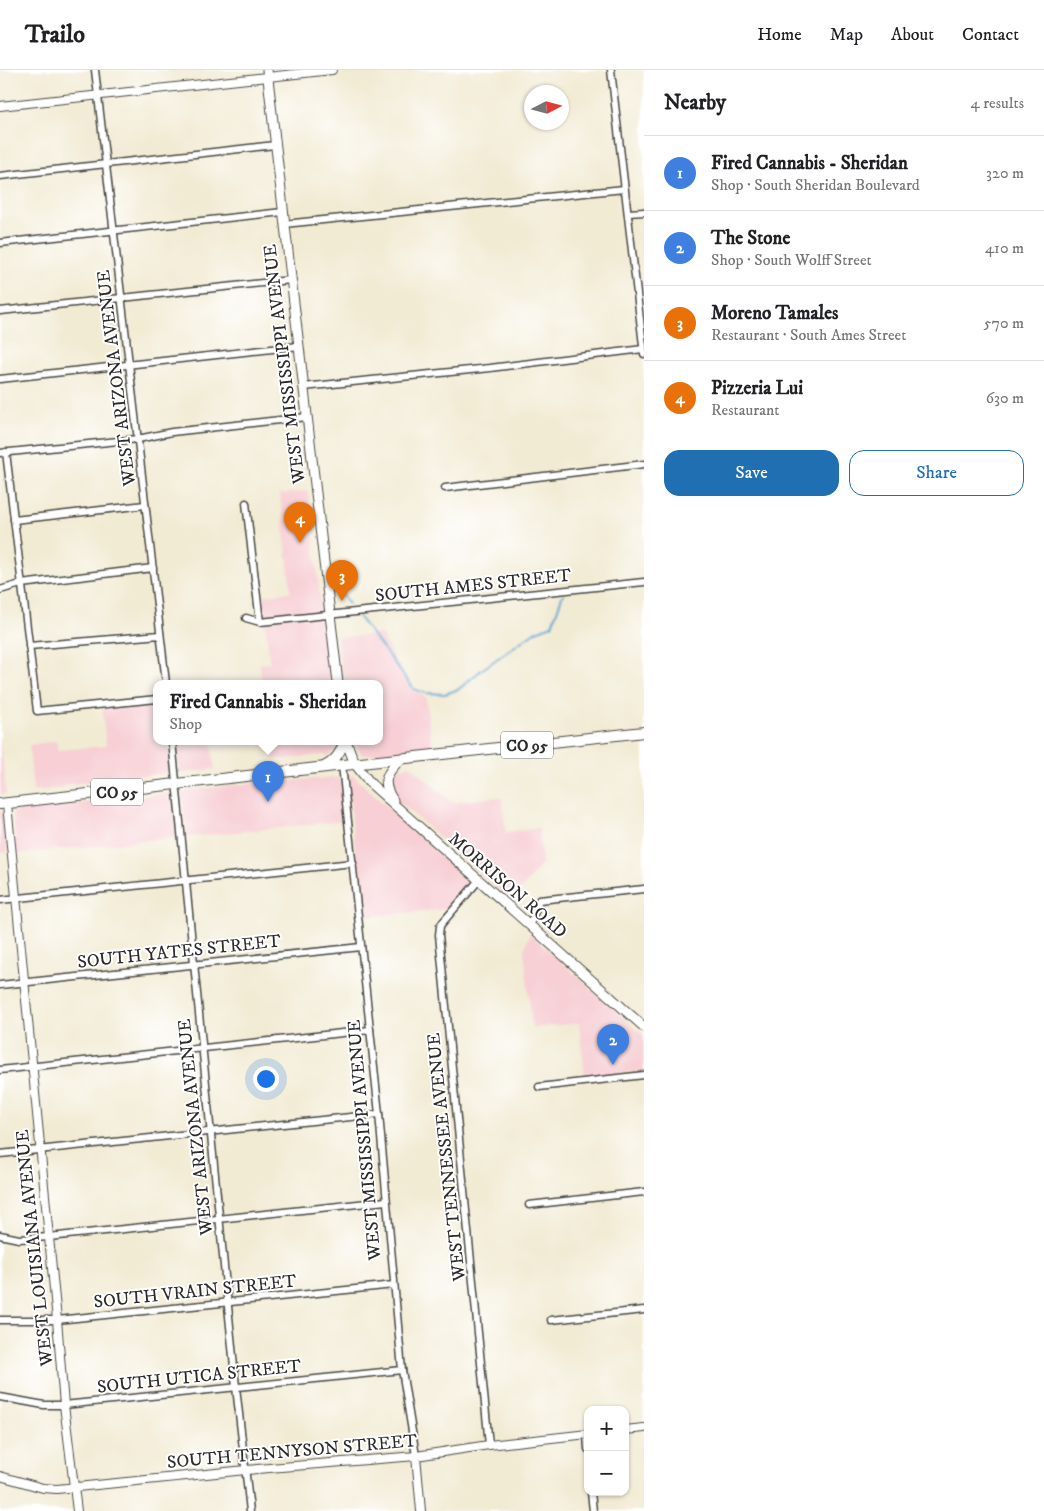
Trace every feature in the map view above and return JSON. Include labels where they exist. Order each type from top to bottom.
[{"type":"main road","name":"WEST MISSISSIPPI AVENUE","points":[[267,74],[338,680]]},
{"type":"main road","name":"CO 95","points":[[3,804],[644,732]]},
{"type":"main road","points":[[320,768],[335,758],[343,745]]},
{"type":"main road","points":[[347,745],[355,764]]},
{"type":"main road","points":[[398,809],[388,793],[386,781],[389,772],[402,758]]},
{"type":"main road","name":"MORRISON ROAD","points":[[355,764],[371,784],[398,809],[644,1027]]},
{"type":"street","name":"WEST ARIZONA AVENUE","points":[[95,70],[166,680]]},
{"type":"street","points":[[0,106],[98,96],[267,74],[332,70]]},
{"type":"street","points":[[611,70],[624,189],[641,296],[644,354]]},
{"type":"street","points":[[0,176],[275,144]]},
{"type":"street","points":[[284,224],[624,189]]},
{"type":"street","points":[[0,243],[283,212]]},
{"type":"street","points":[[628,214],[644,212]]},
{"type":"street","points":[[0,311],[291,280]]},
{"type":"street","points":[[0,379],[299,346]]},
{"type":"street","points":[[303,387],[493,368],[644,349]]},
{"type":"street","points":[[153,699],[37,711],[14,520],[3,452],[138,439],[172,432],[307,417]]},
{"type":"street","points":[[445,488],[644,464]]},
{"type":"street","points":[[246,503],[260,622]]},
{"type":"street","points":[[14,520],[145,505]]},
{"type":"street","points":[[0,590],[21,584],[152,568]]},
{"type":"street","name":"SOUTH AMES STREET","points":[[246,618],[260,622],[644,582]]},
{"type":"street","points":[[29,646],[160,635]]},
{"type":"street","name":"WEST ARIZONA AVENUE","points":[[172,745],[250,1511]]},
{"type":"street","name":"WEST MISSISSIPPI AVENUE","points":[[342,765],[379,1114],[402,1370],[416,1456],[421,1511]]},
{"type":"street","name":"WEST LOUISIANA AVENUE","points":[[3,804],[25,982],[31,1067],[64,1405],[77,1511]]},
{"type":"street","points":[[0,900],[353,863]]},
{"type":"street","name":"WEST TENNESSEE AVENUE","points":[[479,880],[440,926],[439,934],[489,1445]]},
{"type":"street","points":[[530,925],[539,900],[644,889]]},
{"type":"street","name":"SOUTH YATES STREET","points":[[0,985],[361,947]]},
{"type":"street","points":[[0,1070],[370,1030]]},
{"type":"street","points":[[539,1087],[644,1075]]},
{"type":"street","points":[[0,1154],[379,1114]]},
{"type":"street","points":[[529,1205],[644,1192]]},
{"type":"street","points":[[0,1235],[19,1239],[49,1237],[386,1201]]},
{"type":"street","name":"SOUTH VRAIN STREET","points":[[0,1320],[57,1320],[394,1285]]},
{"type":"street","points":[[551,1320],[644,1310]]},
{"type":"street","name":"SOUTH UTICA STREET","points":[[0,1397],[44,1405],[64,1405],[402,1370]]},
{"type":"street","points":[[629,1430],[644,1428]]},
{"type":"street","name":"SOUTH TENNYSON STREET","points":[[0,1476],[43,1488],[74,1488],[246,1470],[416,1456],[489,1445],[584,1435]]},
{"type":"street","points":[[591,1496],[593,1511]]},
{"type":"shaded area","points":[[308,491],[330,680],[262,680],[260,664],[270,663],[262,596],[291,592],[280,494]]},
{"type":"shaded area","points":[[381,634],[410,688],[426,697],[432,750],[362,755],[356,745],[383,745],[383,680],[343,680],[337,638]]},
{"type":"shaded area","points":[[153,703],[153,745],[167,745],[170,767],[167,773],[65,785],[62,788],[33,791],[29,745],[56,741],[58,750],[106,746],[102,707]]},
{"type":"shaded area","points":[[0,736],[6,794],[0,795]]},
{"type":"shaded area","points":[[176,745],[212,745],[215,769],[180,773]]},
{"type":"shaded area","points":[[270,745],[337,745],[337,748],[329,756],[272,760]]},
{"type":"shaded area","points":[[410,765],[450,801],[502,798],[506,832],[539,828],[542,864],[511,901],[392,795],[389,777],[392,771]]},
{"type":"shaded area","points":[[350,775],[354,776],[462,874],[472,879],[473,884],[447,909],[361,917],[348,777]]},
{"type":"shaded area","points":[[341,777],[345,821],[187,837],[182,794],[187,791],[233,785]]},
{"type":"shaded area","points":[[172,793],[178,837],[17,854],[13,814],[16,810]]},
{"type":"shaded area","points":[[3,811],[5,815],[8,852],[0,853],[0,812]]},
{"type":"shaded area","points":[[530,934],[644,1036],[644,1071],[585,1077],[579,1023],[532,1028],[524,950]]},
{"type":"waterway","points":[[342,594],[349,604]]},
{"type":"waterway","points":[[358,616],[414,689],[425,693],[445,694],[459,689],[480,671],[536,631],[552,625],[563,594]]},
{"type":"place","name":"Pizzeria Lui","points":[[300,543]]},
{"type":"place","name":"Moreno Tamales","points":[[342,601]]},
{"type":"place","name":"Fired Cannabis - Sheridan","points":[[268,802]]},
{"type":"place","name":"The Stone","points":[[613,1065]]}]
